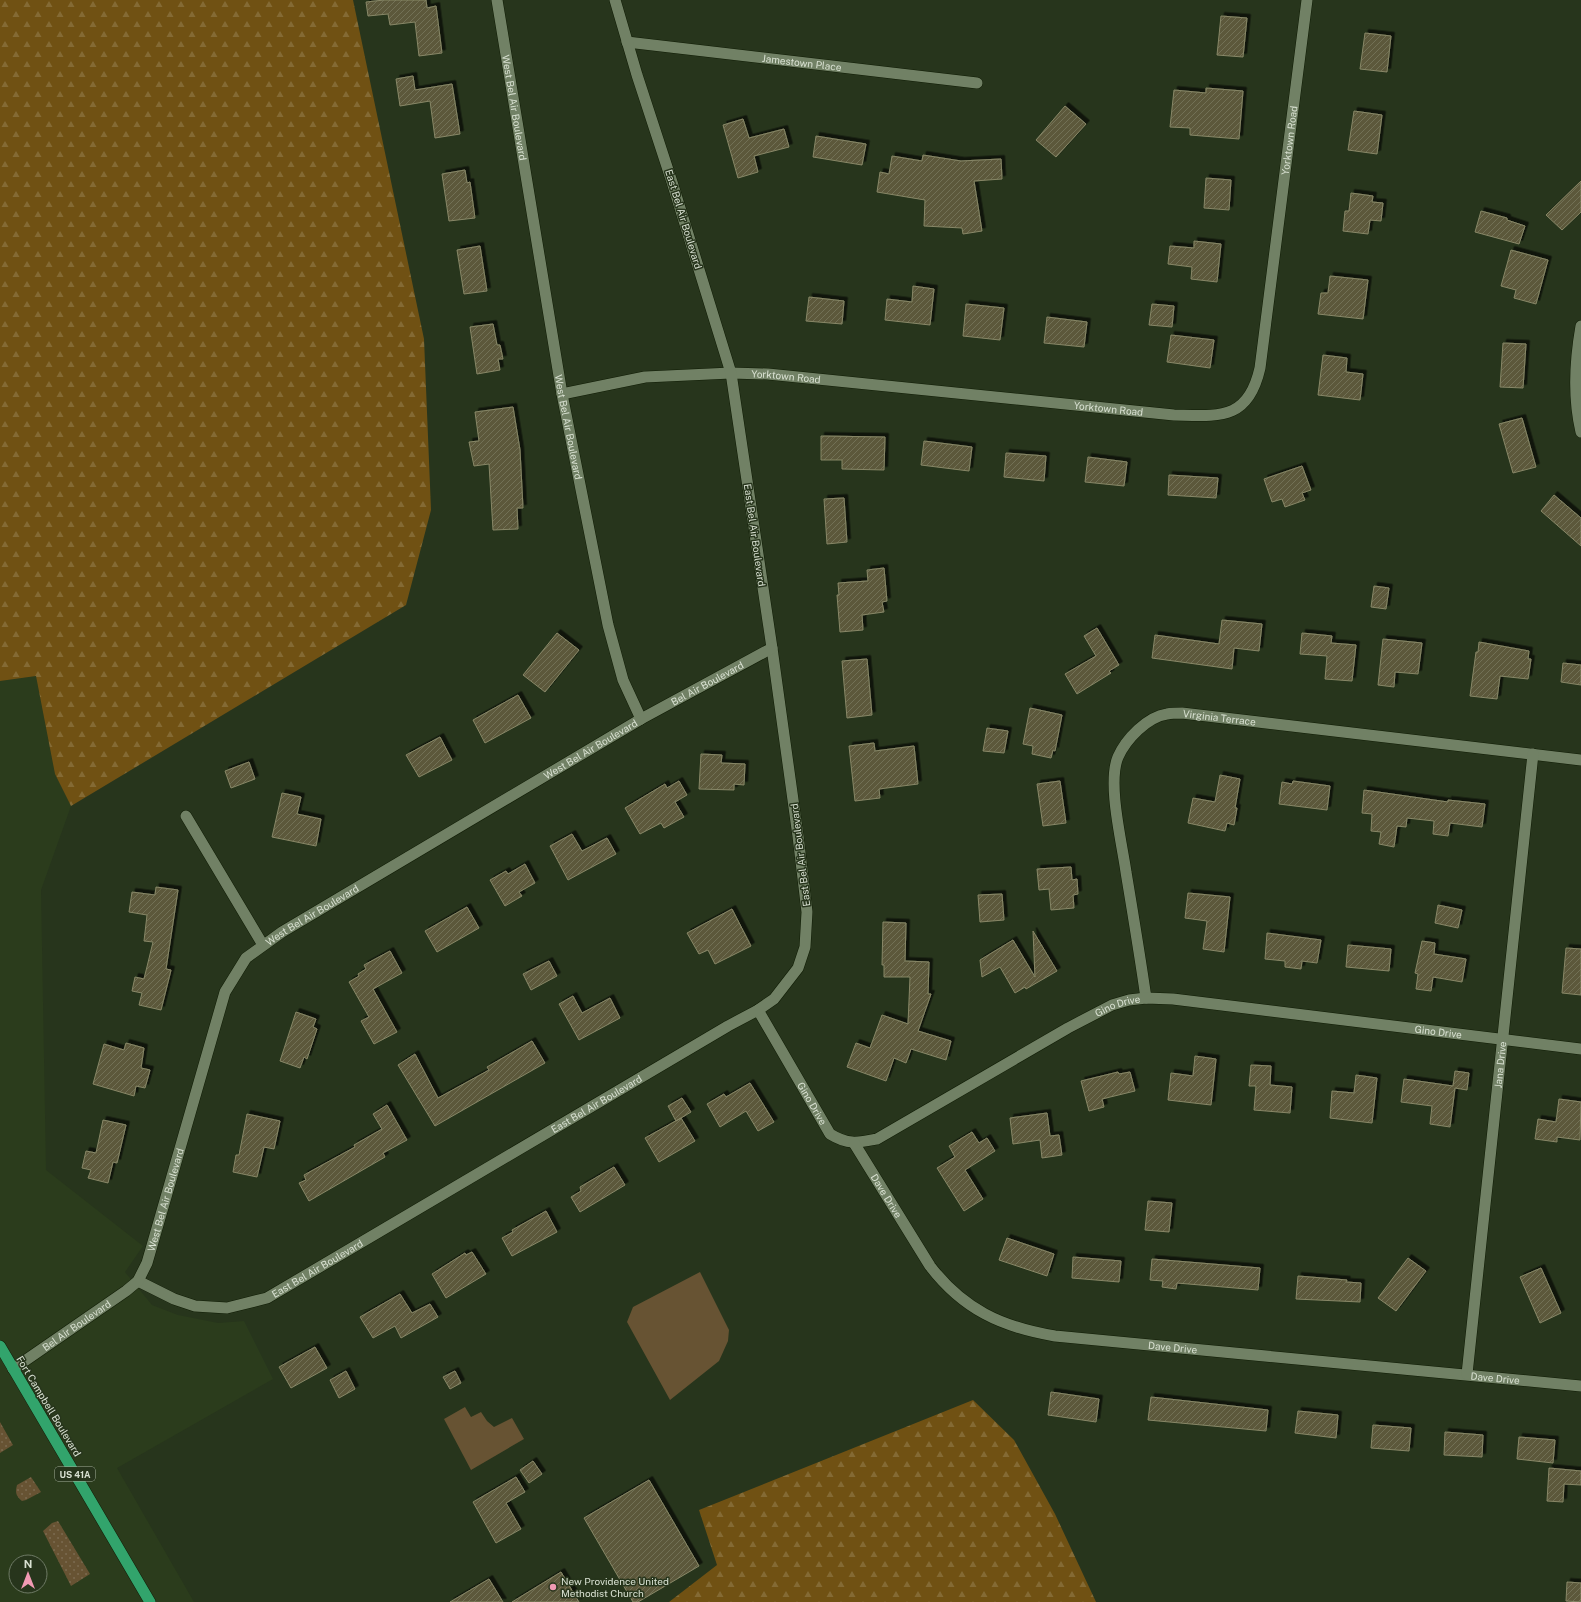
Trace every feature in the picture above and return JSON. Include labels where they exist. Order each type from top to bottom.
[{"type":"highway","name":"Fort Campbell Boulevard","points":[[0,1346],[150,1602]]},
{"type":"street","name":"West Bel Air Boulevard","points":[[138,1281],[147,1264],[225,992],[246,958],[282,932],[641,719],[623,680],[608,625],[562,394],[497,0]]},
{"type":"street","name":"East Bel Air Boulevard","points":[[138,1281],[174,1300],[195,1306],[227,1308],[267,1298],[728,1026],[758,1010],[774,999],[798,968],[805,947],[807,912],[772,648],[731,373],[615,0]]},
{"type":"street","name":"Yorktown Road","points":[[562,394],[645,377],[731,373],[768,374],[1174,415],[1208,416],[1225,414],[1239,407],[1250,397],[1260,368],[1307,0]]},
{"type":"street","name":"Jamestown Place","points":[[627,42],[977,83]]},
{"type":"street","points":[[1581,326],[1576,384],[1576,409],[1581,432]]},
{"type":"street","name":"Bel Air Boulevard","points":[[641,719],[772,648]]},
{"type":"street","name":"Virginia Terrace","points":[[1146,998],[1119,827],[1115,771],[1118,757],[1126,745],[1136,733],[1154,718],[1166,714],[1182,713],[1581,760]]},
{"type":"street","name":"Jana Drive","points":[[1466,1374],[1533,754]]},
{"type":"street","points":[[186,816],[263,945]]},
{"type":"street","name":"Gino Drive","points":[[758,1010],[830,1134],[840,1140],[854,1143],[877,1139],[1062,1032],[1112,1005],[1129,1000],[1146,998],[1172,999],[1581,1049]]},
{"type":"street","name":"Dave Drive","points":[[854,1143],[930,1266],[943,1282],[956,1295],[977,1310],[1016,1328],[1055,1336],[1581,1386]]},
{"type":"street","name":"Bel Air Boulevard","points":[[13,1368],[126,1291],[138,1281]]},
{"type":"shaded area","points":[[36,676],[55,774],[71,806],[41,890],[46,1170],[143,1246],[125,1272],[152,1305],[178,1315],[218,1323],[244,1321],[273,1379],[117,1468],[194,1602],[0,1602],[0,681]]},
{"type":"shaded area","points":[[700,1272],[729,1330],[728,1341],[719,1361],[670,1400],[627,1322],[633,1307]]},
{"type":"shaded area","points":[[465,1407],[471,1417],[481,1412],[487,1421],[494,1427],[512,1418],[524,1439],[471,1470],[444,1419]]},
{"type":"shaded area","points":[[0,1422],[13,1445],[0,1453]]},
{"type":"shaded area","points":[[31,1477],[41,1492],[22,1501],[16,1494],[17,1485]]},
{"type":"shaded area","points":[[58,1521],[90,1574],[71,1586],[43,1531],[52,1523]]},
{"type":"green space","points":[[0,0],[353,0],[424,339],[431,510],[406,605],[71,806],[55,774],[36,676],[0,681]]},
{"type":"green space","points":[[973,1400],[1014,1440],[1055,1514],[1096,1602],[669,1602],[717,1565],[699,1510]]},
{"type":"building","points":[[384,0],[426,0],[427,8],[436,6],[442,53],[419,56],[415,22],[390,25],[388,14],[368,16],[366,2]]},
{"type":"building","points":[[1221,16],[1247,18],[1243,57],[1217,55]]},
{"type":"building","points":[[1365,33],[1391,36],[1387,72],[1360,69]]},
{"type":"building","points":[[413,76],[415,90],[452,84],[460,134],[435,138],[430,101],[400,106],[396,79]]},
{"type":"building","points":[[1206,88],[1243,91],[1239,139],[1190,135],[1190,128],[1170,127],[1174,90],[1206,93]]},
{"type":"building","points":[[1065,106],[1086,124],[1056,157],[1036,140]]},
{"type":"building","points":[[1354,111],[1382,115],[1377,154],[1348,150]]},
{"type":"building","points":[[743,119],[749,138],[784,129],[789,147],[754,156],[758,172],[738,178],[723,125]]},
{"type":"building","points":[[816,136],[866,144],[862,165],[813,157]]},
{"type":"building","points":[[923,155],[961,161],[1001,159],[1002,179],[974,181],[982,231],[963,234],[962,228],[924,226],[925,200],[877,192],[880,172],[889,174],[892,156],[922,161]]},
{"type":"building","points":[[465,170],[467,183],[470,182],[475,218],[449,221],[442,174]]},
{"type":"building","points":[[1206,178],[1231,180],[1229,210],[1204,208]]},
{"type":"building","points":[[1581,181],[1581,212],[1562,230],[1546,215]]},
{"type":"building","points":[[1351,193],[1373,196],[1372,202],[1383,203],[1381,221],[1370,220],[1368,234],[1343,231],[1345,211],[1349,211]]},
{"type":"building","points":[[1481,211],[1507,218],[1507,220],[1525,226],[1519,244],[1475,232]]},
{"type":"building","points":[[1194,241],[1221,244],[1217,282],[1191,279],[1192,267],[1168,264],[1170,246],[1194,248]]},
{"type":"building","points":[[480,246],[487,291],[464,294],[457,250]]},
{"type":"building","points":[[1511,250],[1548,260],[1536,304],[1514,298],[1516,290],[1501,286]]},
{"type":"building","points":[[1330,276],[1368,280],[1363,319],[1318,314],[1321,293],[1328,293]]},
{"type":"building","points":[[913,286],[934,289],[930,325],[885,320],[887,299],[912,302]]},
{"type":"building","points":[[809,297],[844,301],[842,324],[806,321]]},
{"type":"building","points":[[966,304],[1004,308],[1000,340],[963,336]]},
{"type":"building","points":[[1152,304],[1174,306],[1172,327],[1149,325]]},
{"type":"building","points":[[1047,317],[1087,322],[1084,347],[1044,343]]},
{"type":"building","points":[[493,324],[497,345],[500,345],[503,359],[498,359],[500,370],[477,374],[470,327]]},
{"type":"building","points":[[1171,335],[1214,340],[1210,368],[1167,362]]},
{"type":"building","points":[[1503,343],[1526,344],[1523,388],[1500,387]]},
{"type":"building","points":[[1323,355],[1347,358],[1346,372],[1363,374],[1360,400],[1318,395]]},
{"type":"building","points":[[513,407],[520,450],[523,508],[517,508],[518,529],[493,530],[489,464],[474,466],[469,442],[479,441],[475,412]]},
{"type":"building","points":[[1522,418],[1536,467],[1513,473],[1499,424]]},
{"type":"building","points":[[821,436],[885,437],[884,470],[842,469],[842,460],[821,460]]},
{"type":"building","points":[[924,441],[972,447],[969,471],[921,465]]},
{"type":"building","points":[[1006,453],[1046,456],[1044,481],[1004,477]]},
{"type":"building","points":[[1088,457],[1127,462],[1124,486],[1085,482]]},
{"type":"building","points":[[1302,466],[1311,490],[1302,493],[1305,500],[1285,507],[1282,499],[1272,502],[1264,479]]},
{"type":"building","points":[[1169,475],[1218,478],[1216,498],[1168,495]]},
{"type":"building","points":[[1554,495],[1581,518],[1581,546],[1541,511]]},
{"type":"building","points":[[844,498],[847,542],[827,544],[824,499]]},
{"type":"building","points":[[884,568],[887,601],[882,602],[884,612],[862,615],[863,630],[840,632],[837,595],[839,595],[838,583],[868,581],[867,570]]},
{"type":"building","points":[[1374,586],[1389,588],[1386,609],[1371,607]]},
{"type":"building","points":[[1222,620],[1262,624],[1259,651],[1234,648],[1232,669],[1152,658],[1155,635],[1219,644]]},
{"type":"building","points":[[1097,628],[1119,665],[1109,671],[1111,673],[1077,694],[1065,674],[1096,656],[1084,636]]},
{"type":"building","points":[[557,633],[579,650],[545,692],[523,675]]},
{"type":"building","points":[[1302,633],[1332,636],[1331,643],[1356,645],[1352,681],[1325,679],[1327,656],[1300,654]]},
{"type":"building","points":[[1383,639],[1422,643],[1418,674],[1395,672],[1394,687],[1378,685]]},
{"type":"building","points":[[1479,642],[1529,651],[1528,659],[1531,659],[1528,679],[1500,676],[1497,699],[1470,696],[1476,652],[1478,652]]},
{"type":"building","points":[[867,659],[872,715],[847,718],[842,661]]},
{"type":"building","points":[[1563,663],[1581,665],[1581,685],[1561,682]]},
{"type":"building","points":[[518,695],[531,718],[485,743],[473,720]]},
{"type":"building","points":[[1030,708],[1062,715],[1055,751],[1053,750],[1051,758],[1032,754],[1033,746],[1023,744]]},
{"type":"building","points":[[987,728],[1008,731],[1004,753],[983,751]]},
{"type":"building","points":[[440,737],[452,760],[419,777],[406,755]]},
{"type":"building","points":[[874,743],[875,751],[914,746],[918,784],[879,789],[880,798],[855,801],[849,746]]},
{"type":"building","points":[[701,754],[722,755],[721,763],[745,764],[744,785],[734,784],[734,790],[699,789]]},
{"type":"building","points":[[249,762],[255,779],[231,788],[225,771]]},
{"type":"building","points":[[1220,775],[1240,779],[1235,808],[1237,808],[1234,825],[1227,823],[1225,831],[1188,823],[1193,798],[1215,802]]},
{"type":"building","points":[[679,781],[687,795],[675,802],[684,817],[664,828],[661,823],[640,834],[625,808],[665,784],[667,788]]},
{"type":"building","points":[[1060,781],[1066,823],[1043,826],[1037,784]]},
{"type":"building","points":[[1293,781],[1330,786],[1327,810],[1279,804],[1282,782],[1292,784]]},
{"type":"building","points":[[1364,790],[1448,802],[1448,800],[1485,804],[1482,827],[1450,823],[1448,836],[1433,834],[1434,821],[1407,818],[1406,827],[1397,826],[1394,847],[1379,844],[1381,832],[1371,831],[1372,814],[1362,813]]},
{"type":"building","points":[[282,793],[301,797],[297,814],[321,819],[316,846],[272,837]]},
{"type":"building","points":[[572,834],[582,851],[607,838],[616,854],[568,880],[550,846]]},
{"type":"building","points":[[525,864],[535,883],[519,892],[522,896],[505,906],[490,880],[506,871],[508,874]]},
{"type":"building","points":[[1071,867],[1072,880],[1077,879],[1078,894],[1073,895],[1074,908],[1051,910],[1049,889],[1039,890],[1037,869]]},
{"type":"building","points":[[156,887],[178,890],[166,969],[171,970],[161,1010],[139,1005],[142,993],[132,991],[135,977],[144,979],[153,942],[144,941],[147,915],[129,912],[132,892],[155,895]]},
{"type":"building","points":[[1188,893],[1230,897],[1224,952],[1203,949],[1207,921],[1185,918]]},
{"type":"building","points":[[1002,894],[1004,920],[980,922],[978,895]]},
{"type":"building","points":[[1438,905],[1462,910],[1458,928],[1435,923]]},
{"type":"building","points":[[467,907],[479,928],[437,952],[425,931]]},
{"type":"building","points":[[732,909],[751,946],[715,964],[708,950],[699,954],[687,933]]},
{"type":"building","points":[[883,922],[906,923],[905,961],[929,962],[928,994],[931,994],[918,1031],[951,1041],[946,1060],[911,1049],[906,1063],[894,1058],[886,1081],[847,1067],[856,1043],[870,1048],[882,1015],[908,1024],[910,977],[884,977],[884,965],[882,965]]},
{"type":"building","points":[[1033,931],[1057,971],[1026,989],[1025,987],[1015,993],[1000,967],[982,977],[980,960],[1013,940],[1035,977]]},
{"type":"building","points":[[1267,933],[1321,940],[1317,963],[1302,961],[1301,969],[1285,967],[1285,961],[1265,959]]},
{"type":"building","points":[[1422,941],[1435,943],[1434,954],[1466,959],[1462,982],[1433,977],[1431,991],[1416,989],[1418,974],[1415,973]]},
{"type":"building","points":[[1348,945],[1391,949],[1389,971],[1346,967]]},
{"type":"building","points":[[1566,948],[1581,949],[1581,995],[1562,993]]},
{"type":"building","points":[[390,951],[402,973],[373,989],[397,1032],[374,1044],[361,1021],[369,1017],[349,982],[359,976],[358,974],[366,969],[364,965]]},
{"type":"building","points":[[549,961],[557,976],[531,990],[523,974]]},
{"type":"building","points":[[573,996],[582,1013],[610,998],[620,1018],[579,1040],[559,1004]]},
{"type":"building","points":[[296,1012],[316,1019],[313,1027],[317,1029],[307,1059],[304,1057],[300,1068],[280,1061]]},
{"type":"building","points":[[532,1041],[545,1063],[435,1126],[398,1065],[415,1054],[438,1098],[489,1070],[487,1067]]},
{"type":"building","points":[[126,1043],[144,1048],[141,1068],[150,1070],[145,1088],[136,1086],[134,1096],[93,1084],[104,1044],[124,1050]]},
{"type":"building","points":[[1195,1056],[1216,1059],[1211,1105],[1168,1100],[1171,1073],[1193,1076]]},
{"type":"building","points":[[1251,1065],[1271,1066],[1270,1085],[1292,1087],[1290,1113],[1254,1110],[1256,1086],[1249,1086]]},
{"type":"building","points":[[1455,1071],[1469,1073],[1467,1090],[1455,1088],[1450,1127],[1430,1124],[1432,1106],[1401,1102],[1404,1079],[1453,1086]]},
{"type":"building","points":[[1118,1072],[1119,1074],[1130,1072],[1135,1091],[1102,1099],[1104,1107],[1089,1111],[1081,1081]]},
{"type":"building","points":[[1356,1075],[1377,1078],[1372,1123],[1330,1118],[1332,1091],[1354,1093]]},
{"type":"building","points":[[750,1083],[774,1122],[758,1131],[746,1111],[720,1127],[707,1104],[724,1094],[726,1097]]},
{"type":"building","points":[[682,1098],[691,1112],[676,1121],[668,1106]]},
{"type":"building","points":[[1559,1099],[1581,1102],[1580,1140],[1557,1137],[1557,1142],[1535,1139],[1538,1119],[1556,1122]]},
{"type":"building","points":[[387,1105],[407,1140],[383,1153],[385,1157],[309,1201],[299,1183],[306,1180],[304,1175],[355,1147],[354,1145],[382,1129],[373,1114]]},
{"type":"building","points":[[1047,1113],[1050,1136],[1059,1135],[1062,1155],[1042,1158],[1040,1140],[1013,1144],[1010,1118]]},
{"type":"building","points":[[247,1114],[280,1121],[274,1149],[264,1147],[257,1177],[233,1172],[236,1155],[239,1155]]},
{"type":"building","points":[[681,1118],[695,1141],[659,1162],[645,1138]]},
{"type":"building","points":[[103,1120],[126,1125],[117,1163],[113,1162],[108,1183],[88,1178],[91,1170],[82,1168],[86,1151],[96,1153]]},
{"type":"building","points":[[972,1132],[979,1143],[987,1138],[995,1151],[965,1170],[983,1199],[964,1211],[937,1168],[955,1157],[949,1146]]},
{"type":"building","points":[[614,1167],[625,1185],[580,1212],[571,1197],[581,1191],[580,1187]]},
{"type":"building","points":[[1148,1201],[1172,1203],[1169,1232],[1145,1230]]},
{"type":"building","points":[[546,1211],[557,1232],[512,1256],[502,1238],[513,1232],[512,1230]]},
{"type":"building","points":[[1007,1238],[1054,1254],[1047,1276],[999,1260]]},
{"type":"building","points":[[472,1252],[486,1274],[446,1298],[432,1274],[465,1253],[466,1255]]},
{"type":"building","points":[[1073,1257],[1121,1261],[1119,1282],[1072,1278]]},
{"type":"building","points":[[1408,1258],[1426,1271],[1396,1311],[1378,1298]]},
{"type":"building","points":[[1152,1259],[1260,1268],[1258,1290],[1177,1283],[1176,1289],[1162,1287],[1163,1281],[1150,1280]]},
{"type":"building","points":[[1541,1268],[1561,1313],[1540,1323],[1520,1277]]},
{"type":"building","points":[[1298,1276],[1347,1280],[1346,1282],[1361,1283],[1360,1302],[1296,1299]]},
{"type":"building","points":[[400,1294],[412,1313],[430,1304],[438,1317],[401,1338],[395,1326],[373,1338],[360,1317]]},
{"type":"building","points":[[315,1347],[327,1368],[291,1388],[279,1367]]},
{"type":"building","points":[[346,1371],[355,1389],[339,1398],[330,1380]]},
{"type":"building","points":[[455,1371],[461,1383],[450,1389],[443,1377]]},
{"type":"building","points":[[1051,1392],[1099,1399],[1096,1422],[1048,1415]]},
{"type":"building","points":[[1151,1397],[1268,1410],[1266,1431],[1148,1420]]},
{"type":"building","points":[[1298,1411],[1338,1415],[1336,1438],[1295,1433]]},
{"type":"building","points":[[1373,1425],[1411,1428],[1409,1451],[1371,1448]]},
{"type":"building","points":[[1445,1432],[1483,1435],[1482,1457],[1444,1455]]},
{"type":"building","points":[[1519,1437],[1555,1440],[1553,1463],[1517,1459]]},
{"type":"building","points":[[533,1461],[542,1474],[529,1483],[520,1470]]},
{"type":"building","points":[[1549,1468],[1581,1471],[1581,1485],[1564,1484],[1563,1502],[1547,1501]]},
{"type":"building","points":[[516,1477],[525,1492],[506,1503],[521,1529],[496,1543],[473,1502]]},
{"type":"building","points":[[649,1480],[699,1566],[638,1602],[633,1602],[584,1518]]},
{"type":"building","name":"New Providence United Methodist Church","points":[[561,1572],[579,1602],[512,1602]]},
{"type":"building","points":[[489,1579],[503,1602],[450,1602]]},
{"type":"building","points":[[1567,1582],[1581,1583],[1581,1602],[1566,1601]]},
{"type":"place","name":"New Providence United Methodist Church","points":[[553,1587]]}]
